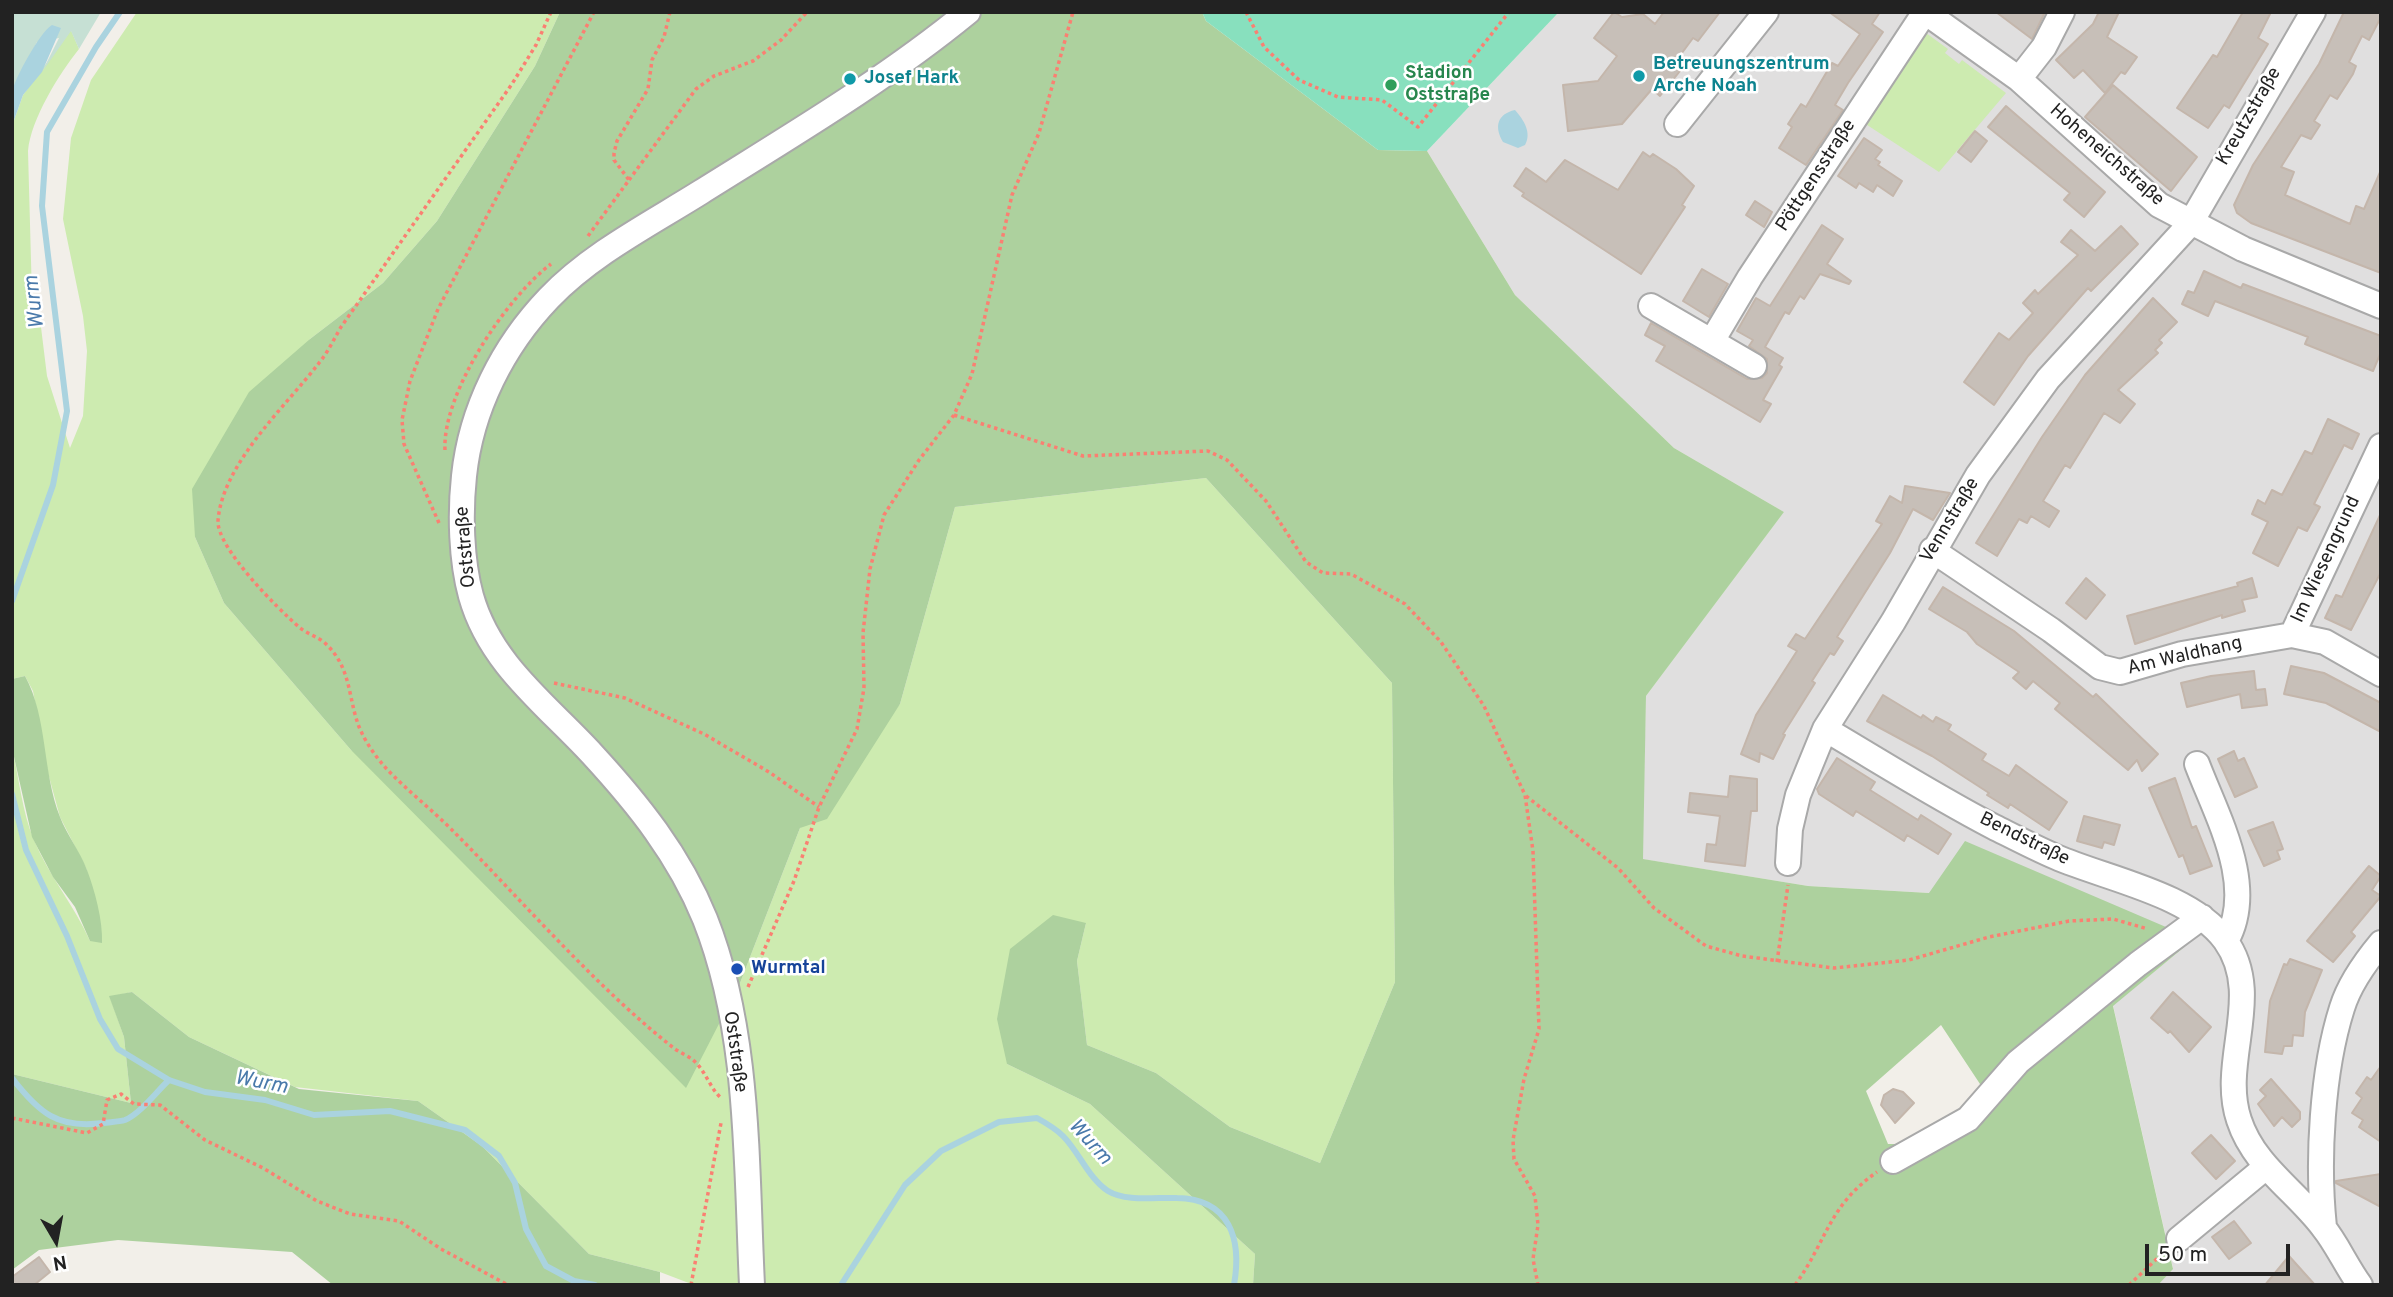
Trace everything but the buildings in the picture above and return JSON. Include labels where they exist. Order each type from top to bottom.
[{"type":"street","name":"Oststraße","points":[[752,1285],[735,1045],[718,959],[704,918],[651,819],[590,751],[521,683],[494,646],[471,596],[463,527],[466,455],[488,386],[504,356],[551,296],[583,269],[894,68],[968,12]]},
{"type":"street","points":[[1676,124],[1766,12]]},
{"type":"street","name":"Hoheneichstraße","points":[[1925,12],[2019,79],[2159,205],[2190,224],[2381,306]]},
{"type":"street","name":"Pöttgensstraße","points":[[1712,341],[1750,277],[1925,12]]},
{"type":"street","points":[[2019,79],[2044,47],[2063,12]]},
{"type":"street","name":"Kreutzstraße","points":[[2190,224],[2313,12]]},
{"type":"street","name":"Vennstraße","points":[[1788,863],[1790,829],[1798,795],[1825,729],[1894,622],[1932,550],[1978,475],[2048,379],[2190,224]]},
{"type":"street","points":[[1651,306],[1754,366]]},
{"type":"street","name":"Im Wiesengrund","points":[[2292,635],[2381,446]]},
{"type":"street","name":"Am Waldhang","points":[[1932,550],[2100,667],[2120,672],[2182,654],[2292,635],[2325,642],[2381,674]]},
{"type":"street","name":"Bendstraße","points":[[1825,729],[1993,826],[2056,857],[2164,898],[2202,917],[2226,941],[2240,974],[2243,1015],[2232,1092],[2239,1121],[2251,1146],[2266,1167],[2324,1227],[2340,1257],[2360,1285]]},
{"type":"street","points":[[2197,764],[2238,880],[2238,909],[2226,941]]},
{"type":"street","points":[[1893,1161],[1968,1119],[2018,1062],[2138,964],[2202,917]]},
{"type":"street","points":[[2324,1227],[2318,1176],[2335,1036],[2342,1006],[2381,943]]},
{"type":"street","points":[[2179,1238],[2266,1167]]},
{"type":"path","points":[[551,12],[536,45],[512,84],[341,327],[322,360],[272,418],[232,477],[218,523],[223,544],[240,567],[300,628],[326,644],[344,670],[352,691],[357,722],[383,765],[449,826],[609,989],[676,1050],[693,1060],[705,1074],[712,1090],[725,1101]]},
{"type":"path","points":[[442,528],[404,444],[402,420],[410,381],[438,310],[594,12]]},
{"type":"path","points":[[629,180],[614,160],[614,153],[617,141],[648,89],[652,60],[664,37],[670,12]]},
{"type":"path","points":[[586,238],[696,89],[714,76],[753,61],[781,40],[807,12]]},
{"type":"path","points":[[743,998],[794,881],[819,807],[857,729],[864,688],[863,633],[870,569],[884,515],[919,460],[954,415],[972,374],[1013,195],[1039,133],[1073,12]]},
{"type":"path","points":[[1246,12],[1264,47],[1299,80],[1338,97],[1382,100],[1418,127],[1509,12]]},
{"type":"path","points":[[954,415],[1083,456],[1208,451],[1227,460],[1266,501],[1306,562],[1323,573],[1351,574],[1405,604],[1441,642],[1484,706],[1525,795],[1533,851],[1539,1029],[1524,1079],[1513,1140],[1514,1159],[1535,1196],[1538,1225],[1533,1259],[1538,1285]]},
{"type":"path","points":[[521,683],[545,681],[625,698],[704,734],[769,772],[819,807]]},
{"type":"path","points":[[1525,795],[1618,868],[1654,908],[1706,946],[1777,962],[1833,968],[1909,960],[1989,937],[2069,921],[2113,919],[2172,939]]},
{"type":"path","points":[[1777,962],[1788,899]]},
{"type":"path","points":[[12,1118],[87,1133],[103,1124],[107,1100],[114,1095],[121,1094],[134,1104],[160,1105],[205,1140],[263,1168],[317,1201],[350,1214],[399,1221],[441,1249],[508,1285]]},
{"type":"path","points":[[691,1285],[723,1112]]},
{"type":"path","points":[[1795,1285],[1807,1269],[1836,1211],[1859,1185],[1893,1161]]},
{"type":"path","points":[[2129,1285],[2179,1238]]},
{"type":"shaded area","points":[[1559,12],[2381,12],[2381,1285],[2158,1285],[2173,1268],[2113,1005],[2193,940],[1930,893],[1808,886],[1642,859],[1646,696],[1784,512],[1674,448],[1515,295],[1427,151]]},
{"type":"green space","points":[[12,12],[101,12],[79,49],[71,31],[42,72],[59,38],[37,42],[12,92]]},
{"type":"green space","points":[[137,12],[560,12],[535,66],[437,221],[383,283],[310,339],[195,537],[224,603],[351,750],[740,983],[800,828],[900,704],[955,507],[1206,478],[1392,683],[1395,982],[1320,1163],[1230,1127],[1156,1073],[1087,1045],[1077,961],[1086,923],[1007,1064],[1090,1104],[1255,1254],[1253,1285],[694,1285],[660,1272],[589,1254],[482,1146],[418,1101],[295,1087],[189,1037],[132,992],[110,997],[124,1037],[131,1103],[12,1074],[12,748],[34,840],[90,941],[87,870],[60,817],[48,773],[33,691],[25,676],[12,679],[12,126],[23,95],[71,30],[79,49],[40,111],[28,151],[32,297],[40,319],[47,376],[70,448],[83,416],[87,351],[83,316],[63,219],[71,138],[91,80]]},
{"type":"green space","points":[[560,12],[1202,12],[1206,21],[1378,150],[1427,151],[1515,295],[1674,448],[1784,512],[1646,696],[1643,859],[1808,886],[1929,893],[1965,841],[2194,939],[2113,1006],[2173,1269],[2158,1285],[1253,1285],[1255,1254],[1090,1104],[1007,1064],[997,1019],[1010,949],[1053,915],[1086,923],[1077,961],[1087,1045],[1156,1073],[1230,1127],[1320,1163],[1395,982],[1392,683],[1206,478],[955,507],[900,704],[827,819],[800,828],[740,983],[686,1088],[351,750],[224,603],[195,537],[192,489],[249,392],[310,339],[383,283],[437,221],[535,66]],"holes":[[[1941,1025],[1980,1084],[1982,1097],[1900,1144],[1888,1144],[1866,1091]]]},
{"type":"green space","name":"Stadion Oststraße","points":[[1202,12],[1559,12],[1427,151],[1378,150],[1206,21]]},
{"type":"green space","points":[[1926,33],[1948,49],[1945,53],[1959,64],[1962,60],[2006,93],[1939,172],[1861,121]]},
{"type":"green space","points":[[25,676],[38,709],[54,799],[93,887],[100,916],[102,943],[90,941],[75,907],[53,877],[32,837],[12,748],[12,679]]},
{"type":"green space","points":[[132,992],[189,1037],[299,1089],[418,1101],[482,1146],[589,1254],[660,1272],[660,1285],[333,1285],[292,1252],[118,1240],[39,1250],[12,1270],[12,1074],[131,1103],[124,1037],[109,996]]},
{"type":"water","points":[[52,25],[61,28],[42,72],[23,95],[12,126],[11,101],[14,85],[35,46]]},
{"type":"water","points":[[1515,110],[1524,122],[1528,136],[1525,145],[1518,148],[1503,142],[1498,126],[1504,115]]},
{"type":"waterway","name":"Wurm","points":[[12,601],[53,485],[67,411],[42,206],[47,132],[96,47],[120,12]]},
{"type":"waterway","name":"Wurm","points":[[12,794],[26,850],[67,936],[100,1019],[118,1049],[169,1080],[205,1092],[265,1100],[314,1115],[390,1111],[465,1130],[499,1156],[515,1183],[526,1229],[546,1266],[574,1281],[595,1285]]},
{"type":"waterway","points":[[12,1078],[31,1101],[51,1116],[62,1121],[87,1124],[120,1121],[131,1117],[169,1080]]},
{"type":"waterway","name":"Wurm","points":[[841,1285],[905,1185],[941,1151],[999,1122],[1037,1118],[1063,1136],[1095,1180],[1108,1191],[1132,1198],[1195,1200],[1220,1214],[1228,1225],[1236,1252],[1234,1285]]},
{"type":"place","name":"Betreuungszentrum Arche Noah","points":[[1639,76]]},
{"type":"place","name":"Josef Hark","points":[[850,79]]},
{"type":"place","name":"Stadion Oststraße","points":[[1391,85]]},
{"type":"place","name":"Wurmtal","points":[[737,969]]}]
